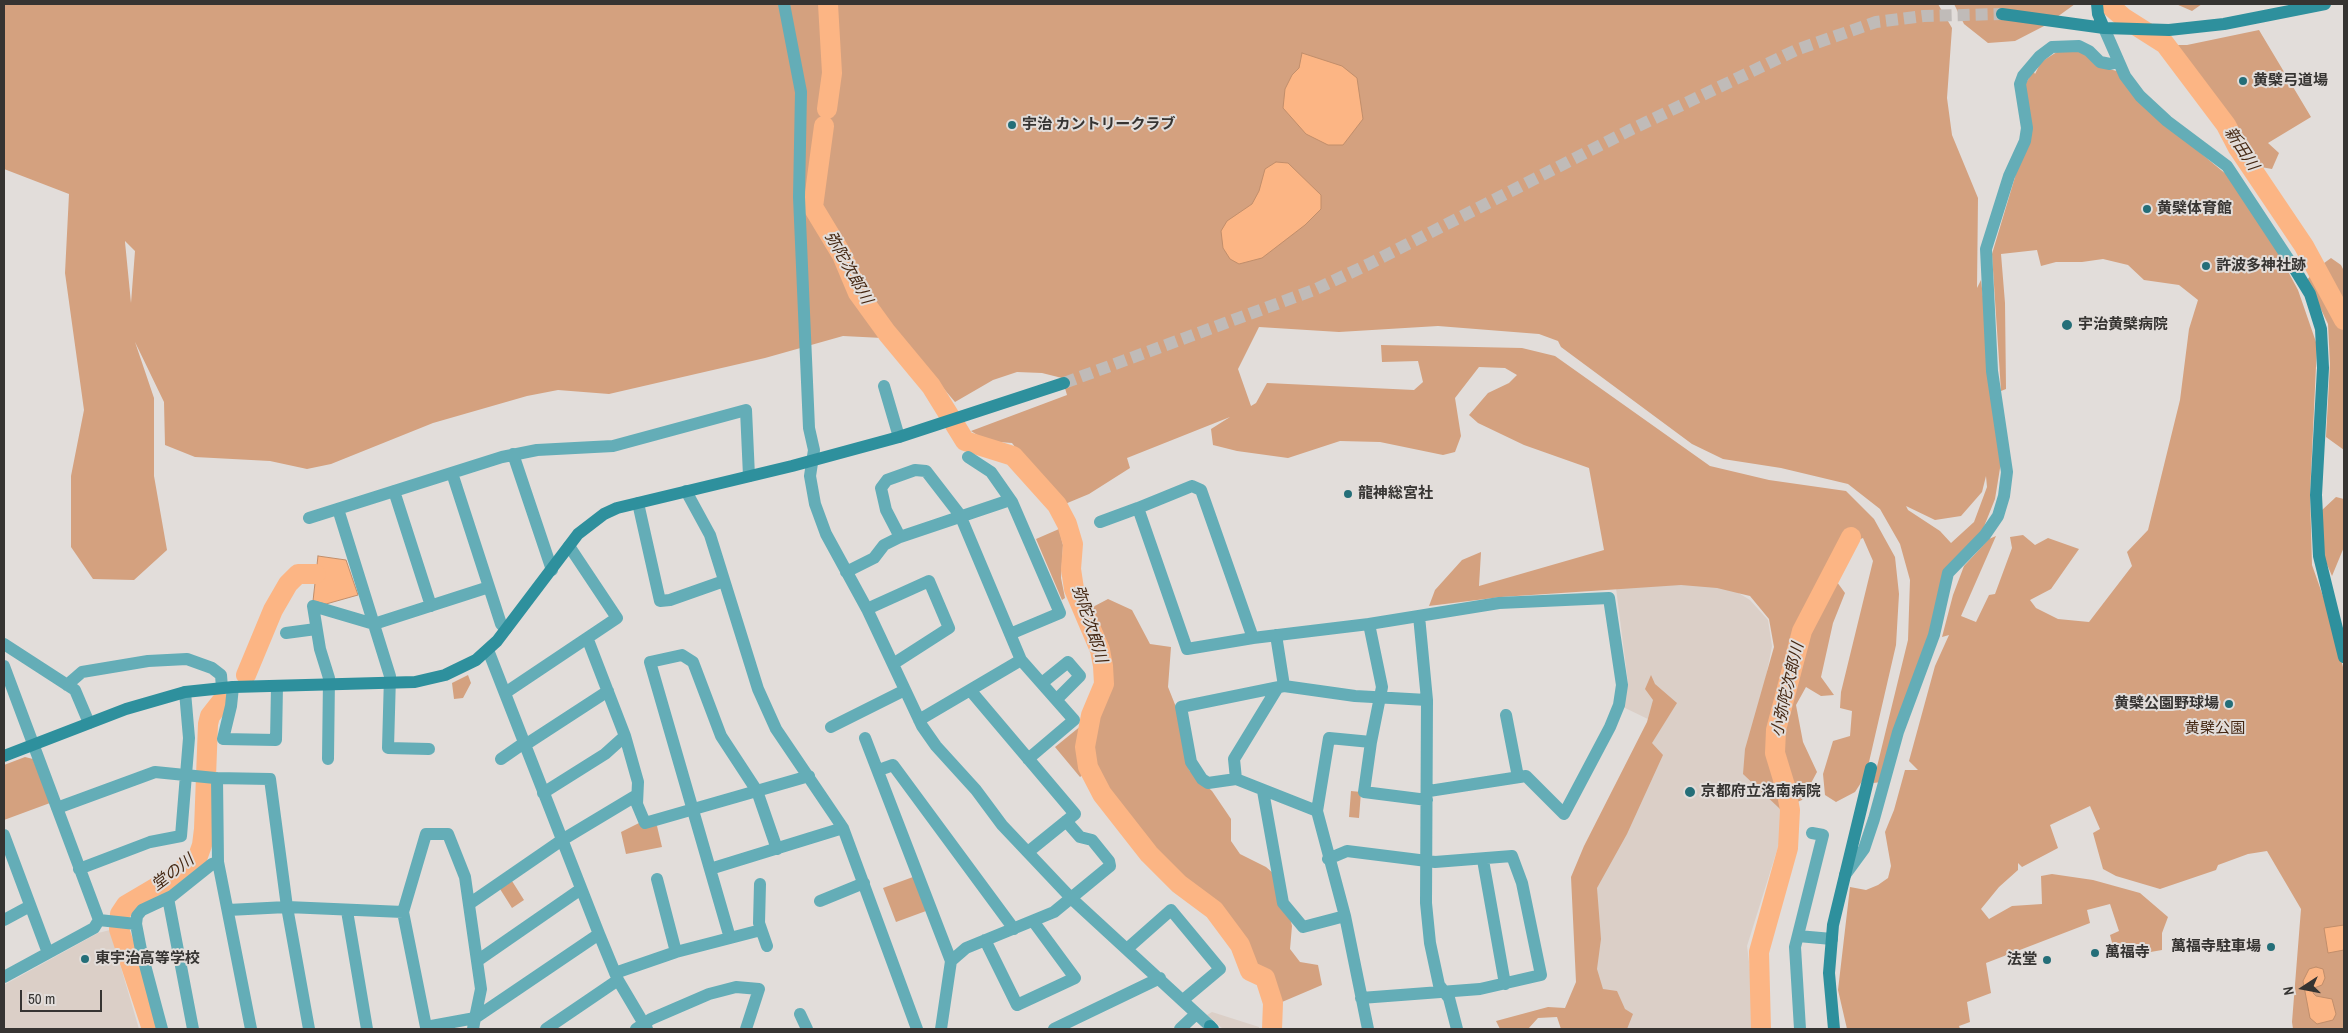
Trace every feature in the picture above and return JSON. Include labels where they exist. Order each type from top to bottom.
[{"type":"street","points":[[784,4],[801,92],[799,198],[809,428],[814,450],[810,476],[816,504],[826,534],[868,609],[919,720],[936,746],[1028,852],[1072,899],[1128,948],[1212,1028]]},
{"type":"street","points":[[2097,4],[2098,14],[2125,76],[2140,96],[2167,121],[2227,166],[2310,294],[2321,329],[2323,368],[2316,494],[2319,556],[2344,657]]},
{"type":"street","points":[[2002,14],[2104,28],[2164,30],[2199,28],[2325,4]]},
{"type":"street","points":[[1844,877],[1864,849],[1898,732],[1934,635],[1948,573],[1985,535],[1998,516],[2004,496],[2008,472],[1992,371],[1986,249],[2009,176],[2025,141],[2027,128],[2020,84],[2023,76],[2040,56],[2052,47],[2079,46],[2089,51],[2100,62],[2110,64],[2119,62]]},
{"type":"street","points":[[4,756],[143,703],[185,692],[227,688],[415,682],[445,675],[470,663],[488,650],[506,630],[578,534],[599,517],[617,508],[812,461],[940,424],[1064,383]]},
{"type":"street","points":[[884,386],[899,436]]},
{"type":"street","points":[[310,518],[513,454],[537,450],[613,446],[746,410],[749,476]]},
{"type":"street","points":[[513,454],[552,570]]},
{"type":"street","points":[[968,457],[991,472],[1010,500],[1060,613],[1010,634]]},
{"type":"street","points":[[900,537],[886,510],[881,488],[887,480],[915,470],[926,471],[960,515],[1020,660],[1074,720],[1028,759]]},
{"type":"street","points":[[452,473],[501,624],[506,630]]},
{"type":"street","points":[[1100,522],[1192,486],[1201,490],[1253,638]]},
{"type":"street","points":[[394,491],[431,606]]},
{"type":"street","points":[[686,491],[710,536],[758,689],[776,729],[843,828],[918,1029]]},
{"type":"street","points":[[846,572],[874,558],[884,546],[900,537],[960,515],[1010,500]]},
{"type":"street","points":[[638,503],[660,600],[670,600],[724,581]]},
{"type":"street","points":[[1138,508],[1187,649],[1253,638],[1369,624],[1500,603],[1609,598],[1622,685],[1619,705],[1610,727],[1564,814],[1526,776],[1428,795],[1364,792],[1371,742],[1382,687],[1369,624]]},
{"type":"street","points":[[338,509],[390,676],[388,748],[429,749]]},
{"type":"street","points":[[505,693],[588,640],[617,618],[569,546]]},
{"type":"street","points":[[868,609],[929,581],[949,628],[893,664]]},
{"type":"street","points":[[328,759],[329,685],[316,630],[313,606],[374,624],[489,587]]},
{"type":"street","points":[[1419,616],[1427,700],[1428,795],[1425,861],[1430,943],[1439,985],[1449,998],[1457,1029]]},
{"type":"street","points":[[286,633],[316,630]]},
{"type":"street","points":[[1236,778],[1234,759],[1281,686],[1276,635]]},
{"type":"street","points":[[588,640],[625,736],[638,782],[637,804],[645,823],[809,776]]},
{"type":"street","points":[[4,644],[74,690],[89,723]]},
{"type":"street","points":[[488,650],[599,934],[617,976],[643,1028],[651,1019],[709,994],[736,988],[759,989],[746,1029]]},
{"type":"street","points":[[730,938],[650,662],[682,655],[693,662],[721,736],[757,791],[777,849]]},
{"type":"street","points":[[67,685],[82,672],[148,661],[187,659],[212,668],[221,675],[227,688],[231,706],[223,739],[276,740],[277,686]]},
{"type":"street","points":[[919,720],[1020,660]]},
{"type":"street","points":[[1042,683],[1068,662],[1080,676],[1056,699]]},
{"type":"street","points":[[4,666],[79,869],[102,921]]},
{"type":"street","points":[[1317,811],[1263,791],[1236,778],[1208,783],[1195,770],[1191,762],[1181,707],[1281,686],[1427,700]]},
{"type":"street","points":[[832,726],[905,690]]},
{"type":"street","points":[[970,690],[1075,814],[1028,852]]},
{"type":"street","points":[[501,759],[608,691]]},
{"type":"street","points":[[79,869],[150,842],[182,836],[190,775],[185,692]]},
{"type":"street","points":[[1506,715],[1518,777]]},
{"type":"street","points":[[543,793],[604,754],[625,736]]},
{"type":"street","points":[[865,738],[879,770],[951,961],[941,1029]]},
{"type":"street","points":[[1368,1029],[1345,916],[1328,859],[1317,811],[1329,738],[1371,742]]},
{"type":"street","points":[[879,770],[894,765],[1014,929]]},
{"type":"street","points":[[1834,1029],[1829,973],[1832,939],[1844,877],[1871,768]]},
{"type":"street","points":[[56,808],[155,772],[216,778],[270,779],[287,907],[309,1029]]},
{"type":"street","points":[[216,778],[218,862],[251,1029]]},
{"type":"street","points":[[1263,791],[1283,903],[1302,927],[1345,916]]},
{"type":"street","points":[[469,904],[562,840],[637,794]]},
{"type":"street","points":[[951,961],[966,948],[1054,912],[1110,866],[1109,861],[1092,840],[1080,837],[1066,821]]},
{"type":"street","points":[[710,868],[843,828]]},
{"type":"street","points":[[1800,1029],[1795,947],[1823,835],[1812,833]]},
{"type":"street","points":[[4,834],[48,953]]},
{"type":"street","points":[[474,1024],[481,988],[465,876],[448,834],[426,834],[403,912],[426,1028],[474,1024],[599,934]]},
{"type":"street","points":[[1328,859],[1347,851],[1425,861],[1483,860],[1512,856],[1522,883],[1541,975],[1480,989],[1361,998]]},
{"type":"street","points":[[1483,860],[1505,984]]},
{"type":"street","points":[[162,1029],[134,923],[142,910],[168,898],[212,864],[218,862]]},
{"type":"street","points":[[657,879],[676,952]]},
{"type":"street","points":[[820,902],[864,883]]},
{"type":"street","points":[[760,884],[759,923],[766,946]]},
{"type":"street","points":[[477,961],[581,889]]},
{"type":"street","points":[[168,898],[193,1029]]},
{"type":"street","points":[[4,920],[30,906]]},
{"type":"street","points":[[228,910],[287,907],[403,912]]},
{"type":"street","points":[[1128,948],[1171,910],[1220,969],[1183,1000]]},
{"type":"street","points":[[347,911],[367,1029]]},
{"type":"street","points":[[4,977],[94,928],[102,921],[134,923]]},
{"type":"street","points":[[985,940],[1017,1005],[1075,978],[1033,921]]},
{"type":"street","points":[[546,1029],[617,976],[676,952],[761,930]]},
{"type":"street","points":[[1798,936],[1832,939]]},
{"type":"street","points":[[1054,1029],[1075,1025],[1160,978]]},
{"type":"street","points":[[800,1014],[808,1029]]},
{"type":"street","points":[[1180,1029],[1196,1014]]},
{"type":"shaded area","points":[[1302,53],[1342,66],[1357,78],[1363,119],[1343,145],[1328,145],[1306,134],[1283,108],[1285,89],[1292,75],[1299,68]]},
{"type":"shaded area","points":[[1276,162],[1288,163],[1321,195],[1321,209],[1305,225],[1262,258],[1239,264],[1230,259],[1223,248],[1221,231],[1227,221],[1252,204],[1259,191],[1265,169]]},
{"type":"shaded area","points":[[318,556],[346,560],[358,595],[326,604],[313,601]]},
{"type":"shaded area","name":"京都府立洛南病院","points":[[1682,583],[1727,586],[1750,600],[1768,620],[1772,646],[1747,774],[1782,811],[1783,831],[1747,946],[1753,993],[1752,1029],[1600,1029],[1574,876],[1650,720],[1623,707],[1628,683],[1616,588]]},
{"type":"shaded area","points":[[2344,925],[2344,950],[2328,953],[2324,928]]},
{"type":"shaded area","name":"東宇治高等学校","points":[[110,930],[139,1029],[4,1029],[4,985],[98,933]]},
{"type":"shaded area","points":[[2316,967],[2323,969],[2325,978],[2322,985],[2314,988],[2313,993],[2316,996],[2332,999],[2336,1014],[2333,1020],[2317,1024],[2310,1018],[2303,981],[2309,969]]},
{"type":"shaded area","points":[[1212,1012],[1259,1027],[1259,1029],[1223,1029],[1207,1015]]},
{"type":"green space","points":[[4,4],[1938,4],[1952,28],[1947,98],[1952,135],[1978,198],[1977,288],[1981,280],[2002,456],[1995,499],[1981,534],[1955,560],[1882,782],[1873,783],[1908,640],[1910,580],[1900,544],[1880,509],[1848,484],[1781,468],[1723,459],[1692,444],[1561,347],[1558,341],[1539,334],[1438,326],[1339,332],[1259,327],[1238,369],[1251,406],[1256,403],[1267,383],[1414,390],[1423,382],[1418,361],[1382,362],[1381,345],[1522,348],[1555,356],[1710,466],[1769,480],[1846,491],[1874,519],[1895,557],[1899,594],[1896,645],[1866,775],[1855,792],[1836,802],[1825,795],[1823,774],[1833,741],[1850,736],[1852,711],[1840,708],[1841,692],[1873,561],[1863,538],[1844,546],[1829,571],[1845,593],[1833,623],[1821,677],[1834,695],[1821,696],[1806,687],[1796,705],[1803,742],[1817,772],[1802,800],[1780,809],[1743,774],[1745,749],[1774,647],[1769,619],[1750,596],[1717,588],[1681,585],[1501,597],[1429,606],[1435,590],[1462,560],[1481,552],[1479,586],[1604,550],[1589,468],[1524,445],[1478,423],[1469,415],[1488,393],[1509,383],[1517,375],[1505,368],[1479,367],[1455,398],[1461,436],[1455,452],[1443,455],[1380,442],[1340,441],[1288,458],[1237,451],[1213,445],[1211,429],[1230,417],[1127,458],[1130,468],[1089,494],[1065,504],[1032,469],[1012,443],[987,441],[971,431],[1067,395],[1062,378],[1042,373],[1017,372],[993,380],[955,402],[902,339],[843,336],[765,358],[609,394],[558,390],[527,396],[433,423],[331,464],[307,469],[270,461],[195,457],[165,445],[164,402],[135,342],[154,398],[154,476],[167,550],[134,580],[93,579],[71,547],[71,476],[84,410],[65,273],[69,194],[4,169]],"holes":[[[125,242],[135,251],[131,303]],[[1986,476],[1987,487],[1974,522],[1951,543],[1940,531],[1908,510],[1906,506],[1935,520],[1961,516],[1982,492]]]},
{"type":"green space","points":[[1954,4],[2075,4],[2046,25],[2015,41],[1988,43],[1964,24]]},
{"type":"green space","points":[[2176,4],[2202,4],[2192,11]]},
{"type":"green space","name":"黄檗弓道場","points":[[2259,30],[2311,117],[2268,143],[2279,153],[2272,169],[2261,167],[2240,130],[2230,126],[2167,45],[2187,45]]},
{"type":"green space","name":"黄檗公園","points":[[2060,50],[2084,52],[2096,66],[2117,71],[2138,101],[2227,175],[2271,240],[2298,290],[2317,345],[2310,494],[2312,565],[2330,616],[2344,671],[2344,1029],[2293,1029],[2301,909],[2267,851],[2248,854],[2218,865],[2216,870],[2160,889],[2116,876],[2103,869],[2093,833],[2100,829],[2090,806],[2050,825],[2058,848],[2022,867],[2018,863],[2018,870],[1999,887],[1981,909],[1989,919],[2012,906],[2042,904],[2041,876],[2052,874],[2093,880],[2140,893],[2168,917],[2162,933],[2162,950],[2116,958],[2110,935],[2119,931],[2110,904],[2087,910],[2090,923],[1986,963],[1991,993],[1967,1002],[1970,1022],[1959,1026],[1960,1029],[1847,1029],[1838,990],[1850,887],[1866,890],[1888,878],[1891,866],[1885,832],[1894,810],[1905,770],[1918,770],[1909,761],[1935,666],[1949,635],[1942,637],[1953,595],[1964,566],[1989,539],[1996,536],[1961,616],[1976,622],[1989,595],[1995,594],[2012,548],[2010,537],[2023,535],[2035,545],[2048,538],[2079,549],[2051,589],[2030,600],[2036,608],[2058,619],[2089,622],[2132,566],[2127,552],[2148,530],[2180,400],[2189,329],[2198,300],[2179,285],[2144,280],[2128,265],[2103,259],[2082,262],[2056,262],[2041,266],[2037,250],[2001,254],[2005,303],[2006,389],[2001,391],[1992,254],[2021,157],[2024,131],[2020,95],[2033,70],[2035,74],[2041,62]]},
{"type":"green space","points":[[2331,258],[2341,265],[2344,271],[2344,450],[2326,437],[2330,364],[2328,324],[2307,280],[2316,269]]},
{"type":"green space","points":[[2336,497],[2344,499],[2344,547],[2332,576],[2323,555],[2321,511]]},
{"type":"green space","points":[[1059,529],[1063,545],[1061,578],[1065,598],[1062,600],[1036,539]]},
{"type":"green space","points":[[1108,599],[1132,610],[1150,644],[1171,647],[1168,687],[1178,712],[1189,770],[1212,791],[1231,819],[1231,841],[1240,854],[1266,867],[1281,880],[1292,926],[1290,949],[1300,962],[1318,965],[1322,985],[1282,1002],[1272,976],[1254,966],[1238,933],[1215,899],[1180,878],[1132,824],[1106,789],[1092,755],[1094,722],[1109,689],[1105,655],[1089,609]]},
{"type":"green space","points":[[468,675],[471,683],[463,698],[454,699],[452,683]]},
{"type":"green space","points":[[1651,675],[1655,684],[1677,703],[1652,743],[1663,755],[1627,834],[1597,888],[1601,939],[1597,969],[1603,989],[1617,991],[1625,1009],[1633,1014],[1627,1029],[1561,1029],[1557,1017],[1538,1018],[1528,1029],[1500,1029],[1496,1021],[1548,1007],[1565,1008],[1576,982],[1571,877],[1584,846],[1647,722],[1653,700],[1645,689]]},
{"type":"green space","points":[[1082,725],[1083,763],[1086,773],[1080,777],[1055,747]]},
{"type":"green space","points":[[25,757],[33,759],[50,803],[4,820],[4,765]]},
{"type":"green space","points":[[1351,791],[1361,792],[1359,818],[1349,817]]},
{"type":"green space","points":[[639,823],[657,826],[662,847],[626,854],[621,832]]},
{"type":"green space","points":[[913,877],[926,911],[896,922],[883,888]]},
{"type":"green space","points":[[512,881],[524,900],[512,908],[500,889]]},
{"type":"waterway","name":"弥陀次郎川","points":[[827,109],[832,73],[828,4]]},
{"type":"waterway","name":"新田川","points":[[2108,4],[2124,18],[2165,44],[2226,125],[2238,148],[2304,246],[2344,320]]},
{"type":"waterway","name":"弥陀次郎川","points":[[824,126],[813,207],[842,255],[858,293],[887,333],[931,386],[965,441],[1013,456],[1057,505],[1067,524],[1073,544],[1071,569],[1074,589],[1100,650],[1103,666],[1104,684],[1091,715],[1085,747],[1088,767],[1102,794],[1149,854],[1179,884],[1214,910],[1240,945],[1250,971],[1265,978],[1273,1003],[1272,1029]]},
{"type":"waterway","name":"小弥陀次郎川","points":[[1761,1029],[1759,952],[1788,848],[1790,810],[1775,753],[1776,730],[1802,631],[1851,537]]},
{"type":"waterway","name":"堂の川","points":[[246,675],[273,610],[288,584],[298,574],[316,574]]},
{"type":"waterway","name":"堂の川","points":[[152,1029],[119,929],[120,914],[126,905],[170,879],[197,859],[202,845],[204,829],[208,724],[210,716],[221,702]]},
{"type":"tunnel","points":[[1064,383],[1314,290],[1369,264],[1628,131],[1796,50],[1876,22],[1924,16],[2002,14]]},
{"type":"place","name":"黄檗弓道場","points":[[2243,81]]},
{"type":"place","name":"宇治 カントリークラブ","points":[[1012,125]]},
{"type":"place","name":"黄檗体育館","points":[[2147,209]]},
{"type":"place","name":"許波多神社跡","points":[[2206,266]]},
{"type":"place","name":"宇治黄檗病院","points":[[2067,325]]},
{"type":"place","name":"龍神総宮社","points":[[1348,494]]},
{"type":"place","name":"黄檗公園野球場","points":[[2229,704]]},
{"type":"place","name":"京都府立洛南病院","points":[[1690,792]]},
{"type":"place","name":"萬福寺駐車場","points":[[2271,947]]},
{"type":"place","name":"萬福寺","points":[[2095,953]]},
{"type":"place","name":"東宇治高等学校","points":[[85,959]]},
{"type":"place","name":"法堂","points":[[2047,960]]}]
